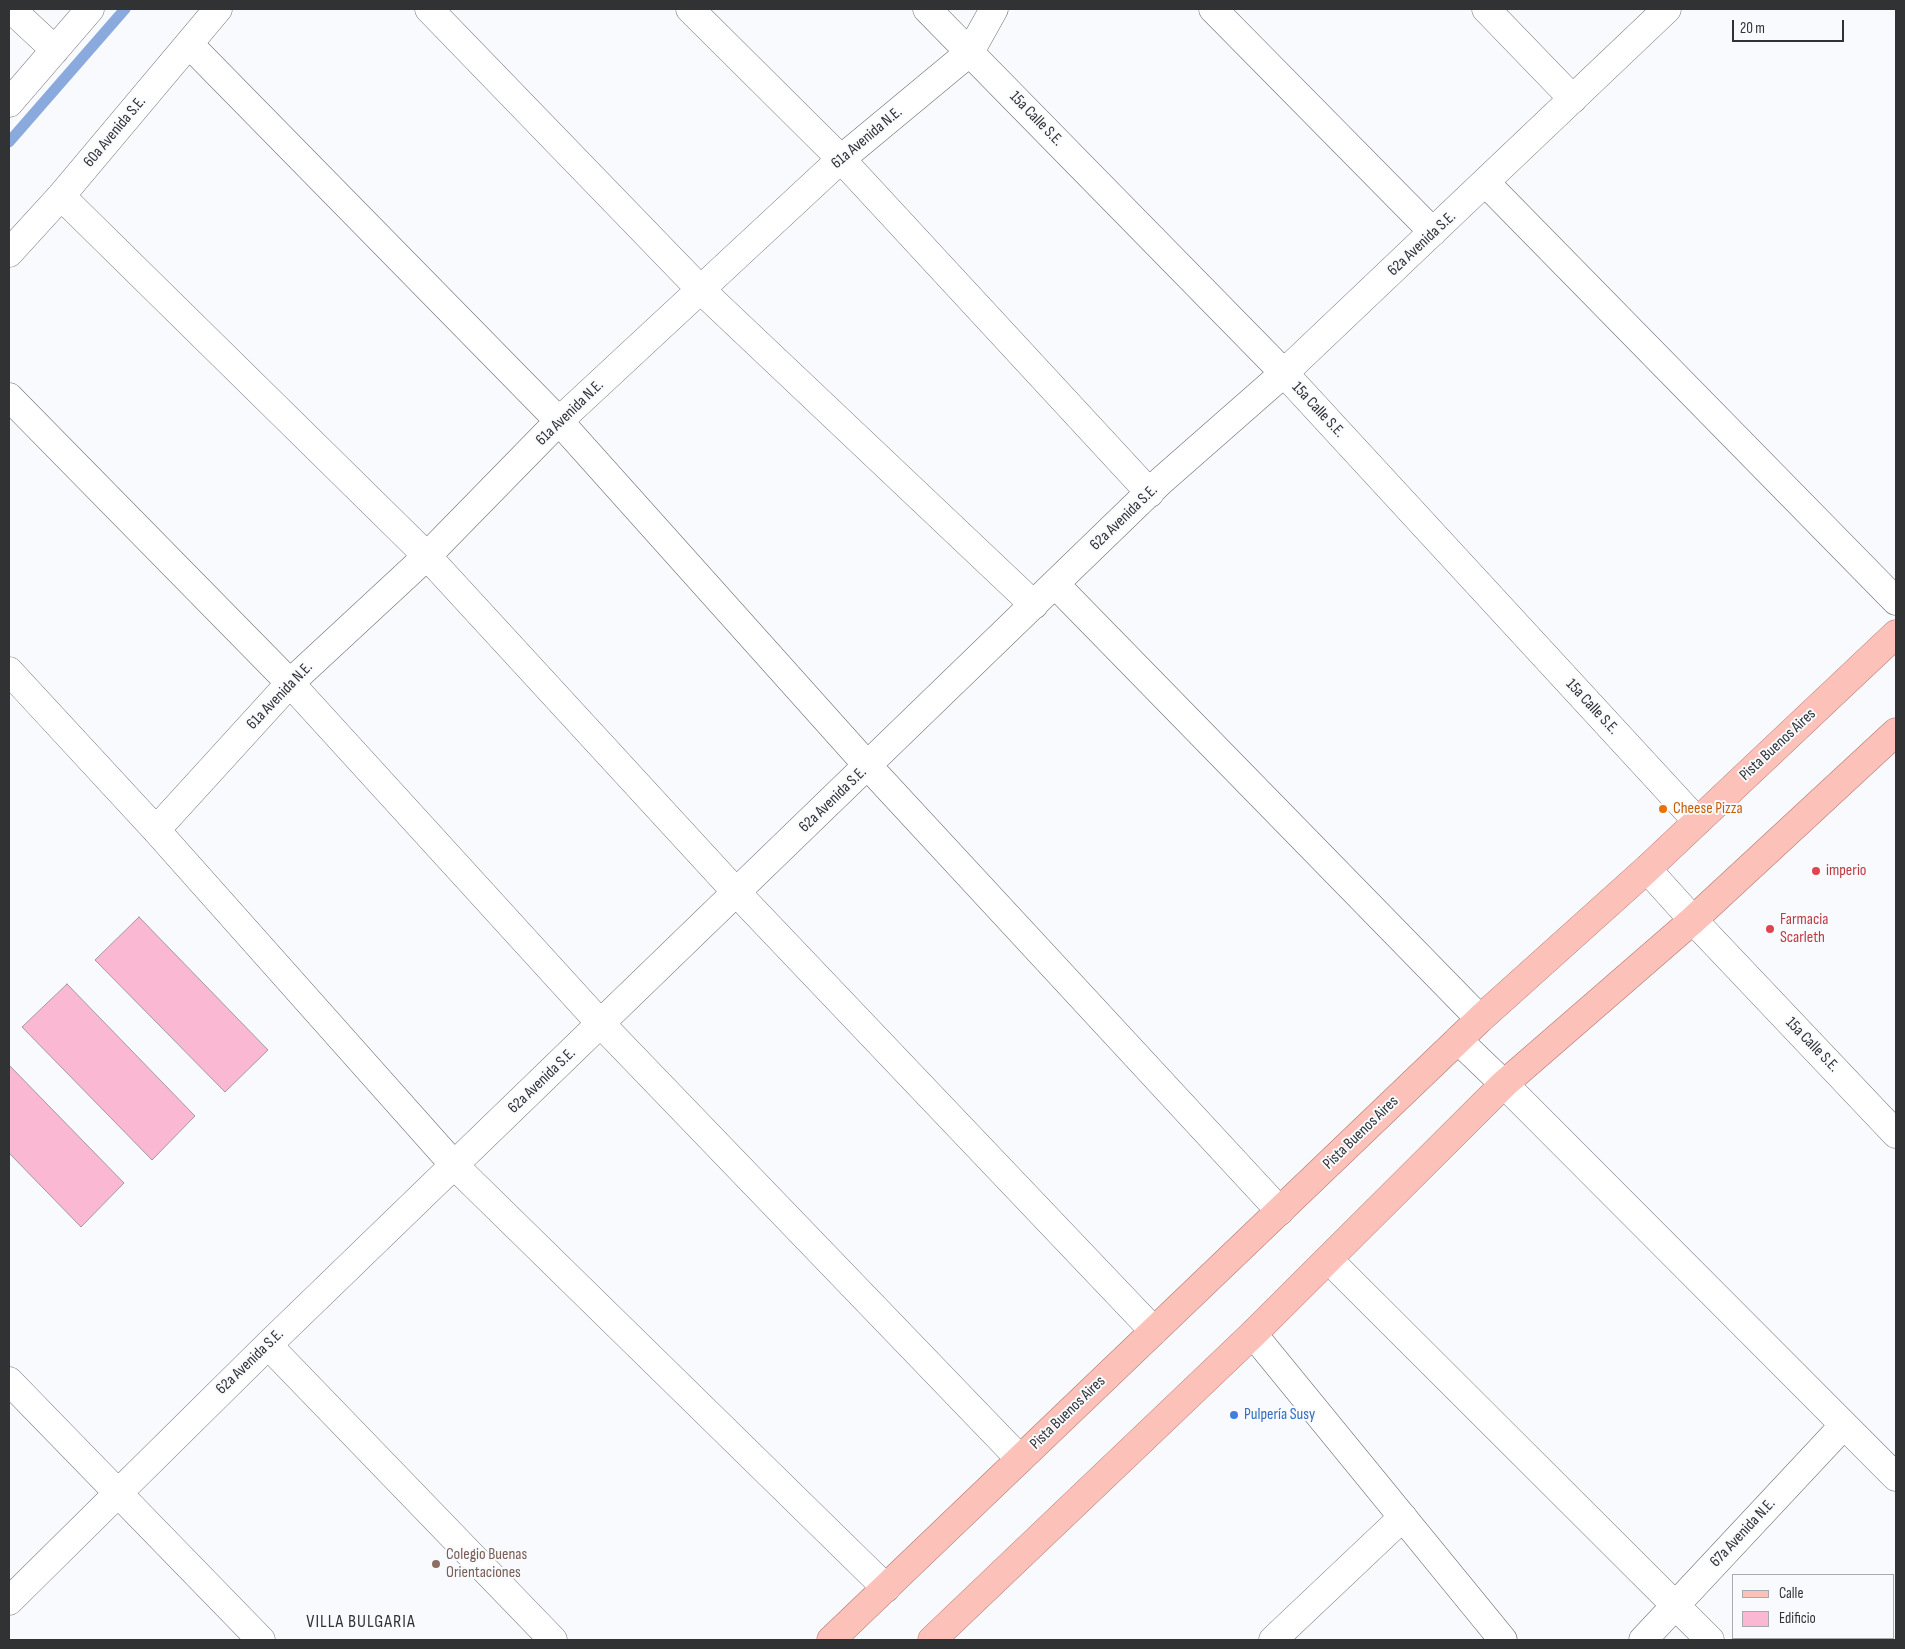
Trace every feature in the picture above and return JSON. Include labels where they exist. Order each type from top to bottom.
[{"type":"main road","name":"Pista Buenos Aires","points":[[831,1640],[1480,1019],[1647,869],[1896,634]]},
{"type":"main road","points":[[932,1640],[1253,1334],[1504,1084],[1693,920],[1896,732]]},
{"type":"street","points":[[11,9],[55,50]]},
{"type":"street","points":[[9,103],[90,9]]},
{"type":"street","name":"60a Avenida S.E.","points":[[9,253],[61,196],[218,9]]},
{"type":"street","points":[[429,9],[700,289],[1034,605]]},
{"type":"street","points":[[690,9],[841,160],[1150,493]]},
{"type":"street","name":"15a Calle S.E.","points":[[927,9],[1284,373],[1697,821]]},
{"type":"street","name":"61a Avenida N.E.","points":[[156,830],[290,683],[427,556],[559,422],[841,160],[970,52],[994,9]]},
{"type":"street","points":[[1213,9],[1433,232]]},
{"type":"street","points":[[1486,9],[1574,99]]},
{"type":"street","name":"62a Avenida S.E.","points":[[9,1601],[268,1345],[1055,584],[1150,493],[1284,373],[1667,9]]},
{"type":"street","points":[[189,44],[559,422],[868,766],[1280,1211]]},
{"type":"street","points":[[1486,183],[1896,601]]},
{"type":"street","points":[[61,196],[427,556],[737,893],[1154,1331]]},
{"type":"street","points":[[9,397],[290,683],[601,1024],[1020,1459]]},
{"type":"street","points":[[1055,584],[1480,1019]]},
{"type":"street","points":[[9,671],[156,830],[455,1166],[886,1588]]},
{"type":"street","name":"15a Calle S.E.","points":[[1647,869],[1896,1134]]},
{"type":"street","points":[[1458,1040],[1896,1478]]},
{"type":"street","points":[[1329,1260],[1710,1640]]},
{"type":"street","points":[[1253,1334],[1503,1640]]},
{"type":"street","points":[[268,1345],[553,1640]]},
{"type":"street","points":[[9,1381],[261,1640]]},
{"type":"street","name":"67a Avenida N.E.","points":[[1643,1640],[1844,1425]]},
{"type":"street","points":[[1273,1640],[1403,1517]]},
{"type":"building","points":[[139,917],[268,1050],[225,1092],[95,960]]},
{"type":"building","points":[[67,984],[195,1116],[152,1160],[22,1027]]},
{"type":"building","points":[[9,1065],[124,1183],[81,1227],[9,1153]]},
{"type":"waterway","points":[[9,142],[125,9]]},
{"type":"place","name":"Cheese Pizza","points":[[1663,809]]},
{"type":"place","name":"imperio","points":[[1816,871]]},
{"type":"place","name":"Farmacia Scarleth","points":[[1770,929]]},
{"type":"place","name":"Pulpería Susy","points":[[1234,1415]]},
{"type":"place","name":"Colegio Buenas Orientaciones","points":[[436,1564]]},
{"type":"district","name":"VILLA BULGARIA","points":[[361,1622]]}]
